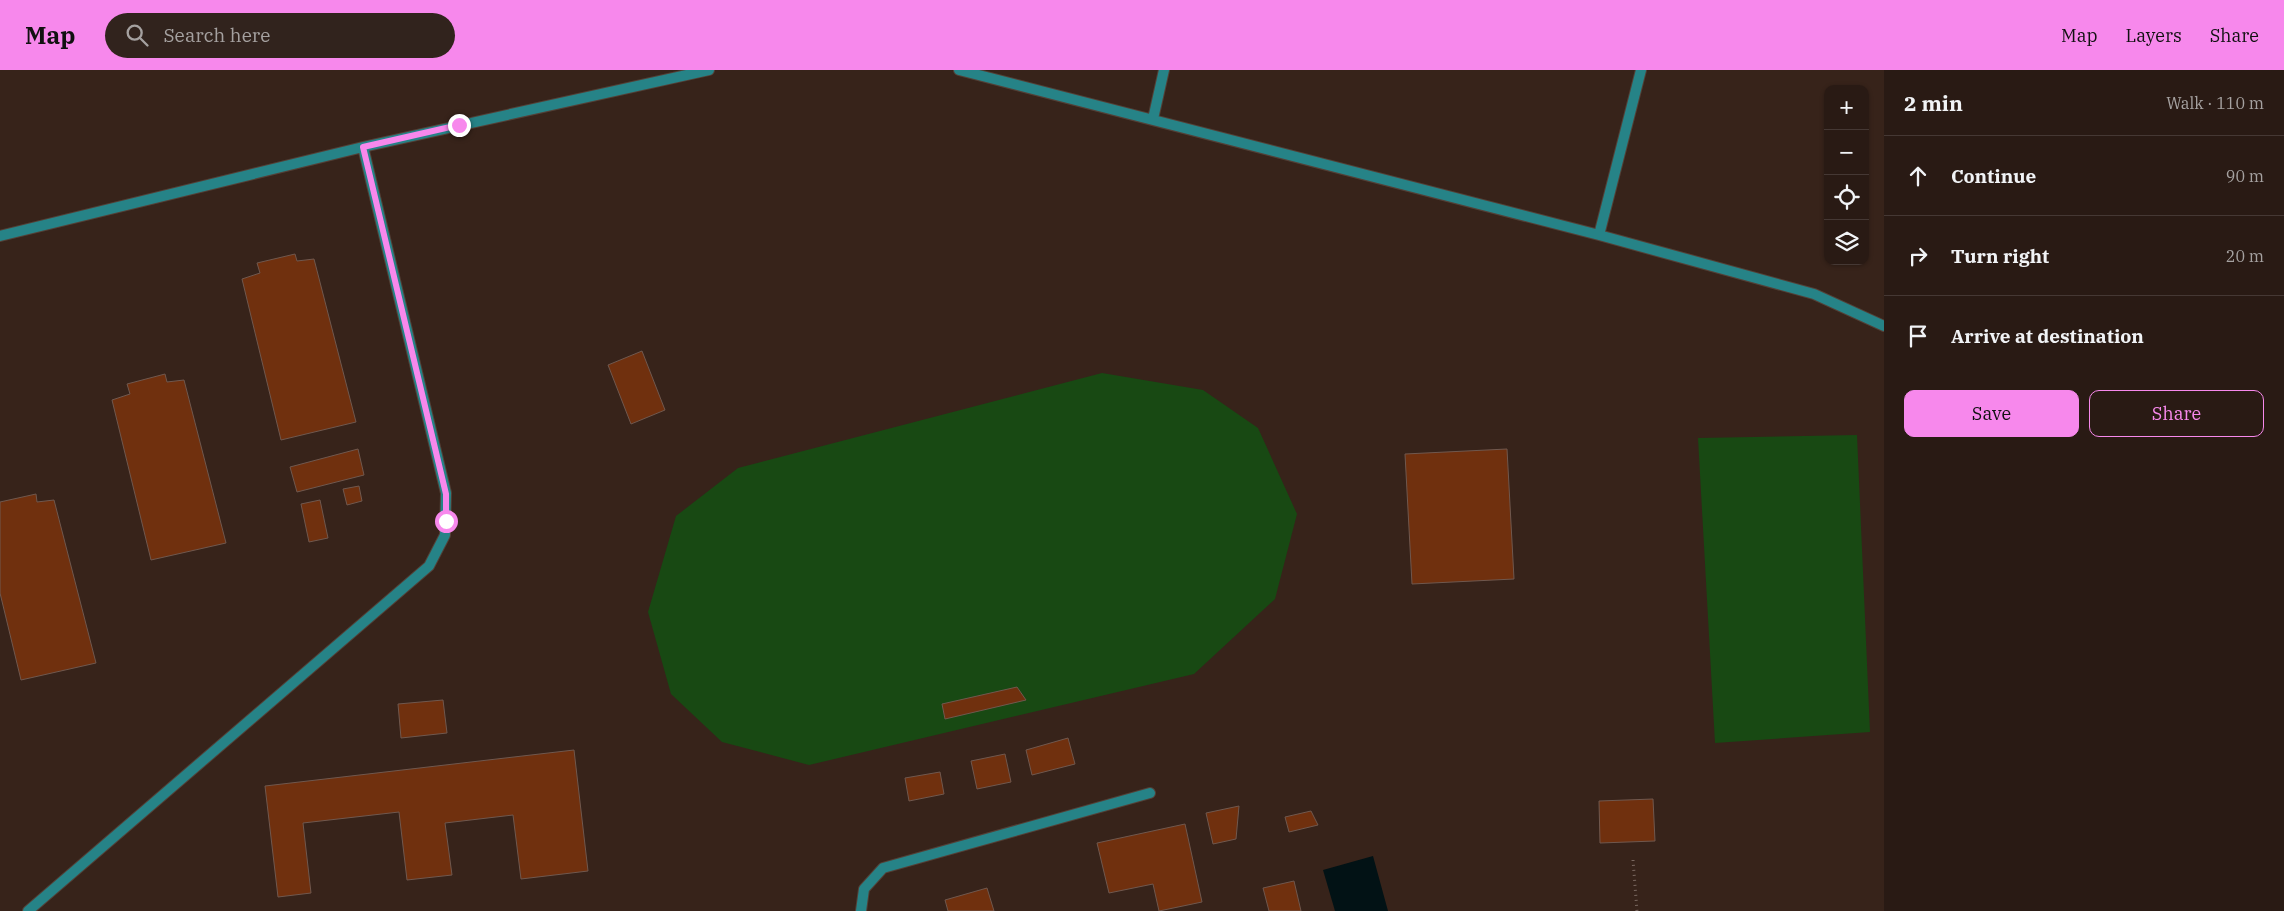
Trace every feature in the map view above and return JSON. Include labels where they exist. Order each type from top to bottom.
[{"type":"street","points":[[0,236],[363,147],[709,70]]},
{"type":"street","points":[[959,70],[1599,235],[1814,294],[1884,326]]},
{"type":"street","points":[[1153,119],[1164,70]]},
{"type":"street","points":[[1599,235],[1641,70]]},
{"type":"street","points":[[28,911],[429,566],[445,535],[446,494],[363,147]]},
{"type":"street","points":[[862,911],[864,889],[883,868],[1150,794]]},
{"type":"path","points":[[1633,860],[1637,911]]},
{"type":"green space","points":[[1102,373],[1203,390],[1258,428],[1297,514],[1275,599],[1194,674],[809,765],[722,742],[671,694],[648,612],[676,516],[738,468]]},
{"type":"green space","points":[[1857,435],[1870,732],[1715,743],[1698,438]]},
{"type":"shaded area","points":[[1373,856],[1388,911],[1335,911],[1323,870]]},
{"type":"building","points":[[295,254],[297,261],[314,259],[356,422],[281,440],[242,279],[260,273],[257,263]]},
{"type":"building","points":[[642,351],[665,410],[631,424],[608,365]]},
{"type":"building","points":[[165,374],[167,382],[184,380],[226,543],[151,560],[112,400],[130,394],[127,384]]},
{"type":"building","points":[[358,449],[364,475],[297,492],[290,467]]},
{"type":"building","points":[[1507,449],[1514,579],[1412,584],[1405,454]]},
{"type":"building","points":[[359,486],[362,501],[347,505],[343,489]]},
{"type":"building","points":[[36,494],[37,502],[54,500],[96,663],[21,680],[0,593],[0,502]]},
{"type":"building","points":[[320,500],[328,538],[309,542],[301,504]]},
{"type":"building","points":[[1017,687],[1026,700],[945,719],[942,704]]},
{"type":"building","points":[[443,700],[447,733],[401,738],[398,704]]},
{"type":"building","points":[[1068,738],[1075,764],[1032,775],[1026,750]]},
{"type":"building","points":[[574,750],[588,871],[521,879],[513,815],[445,823],[452,875],[407,880],[399,812],[303,823],[311,893],[278,897],[265,786]]},
{"type":"building","points":[[1005,754],[1011,782],[977,789],[971,761]]},
{"type":"building","points":[[940,772],[944,794],[909,801],[905,778]]},
{"type":"building","points":[[1653,799],[1655,841],[1600,843],[1599,801]]},
{"type":"building","points":[[1239,806],[1236,839],[1213,844],[1206,813]]},
{"type":"building","points":[[1311,811],[1318,825],[1289,832],[1285,817]]},
{"type":"building","points":[[1185,824],[1202,902],[1159,911],[1153,884],[1109,893],[1097,843]]},
{"type":"building","points":[[1294,881],[1301,911],[1269,911],[1263,888]]},
{"type":"building","points":[[987,888],[994,911],[948,911],[945,900]]},
{"type":"route","points":[[446,521],[446,494],[363,147],[459,125]]}]
